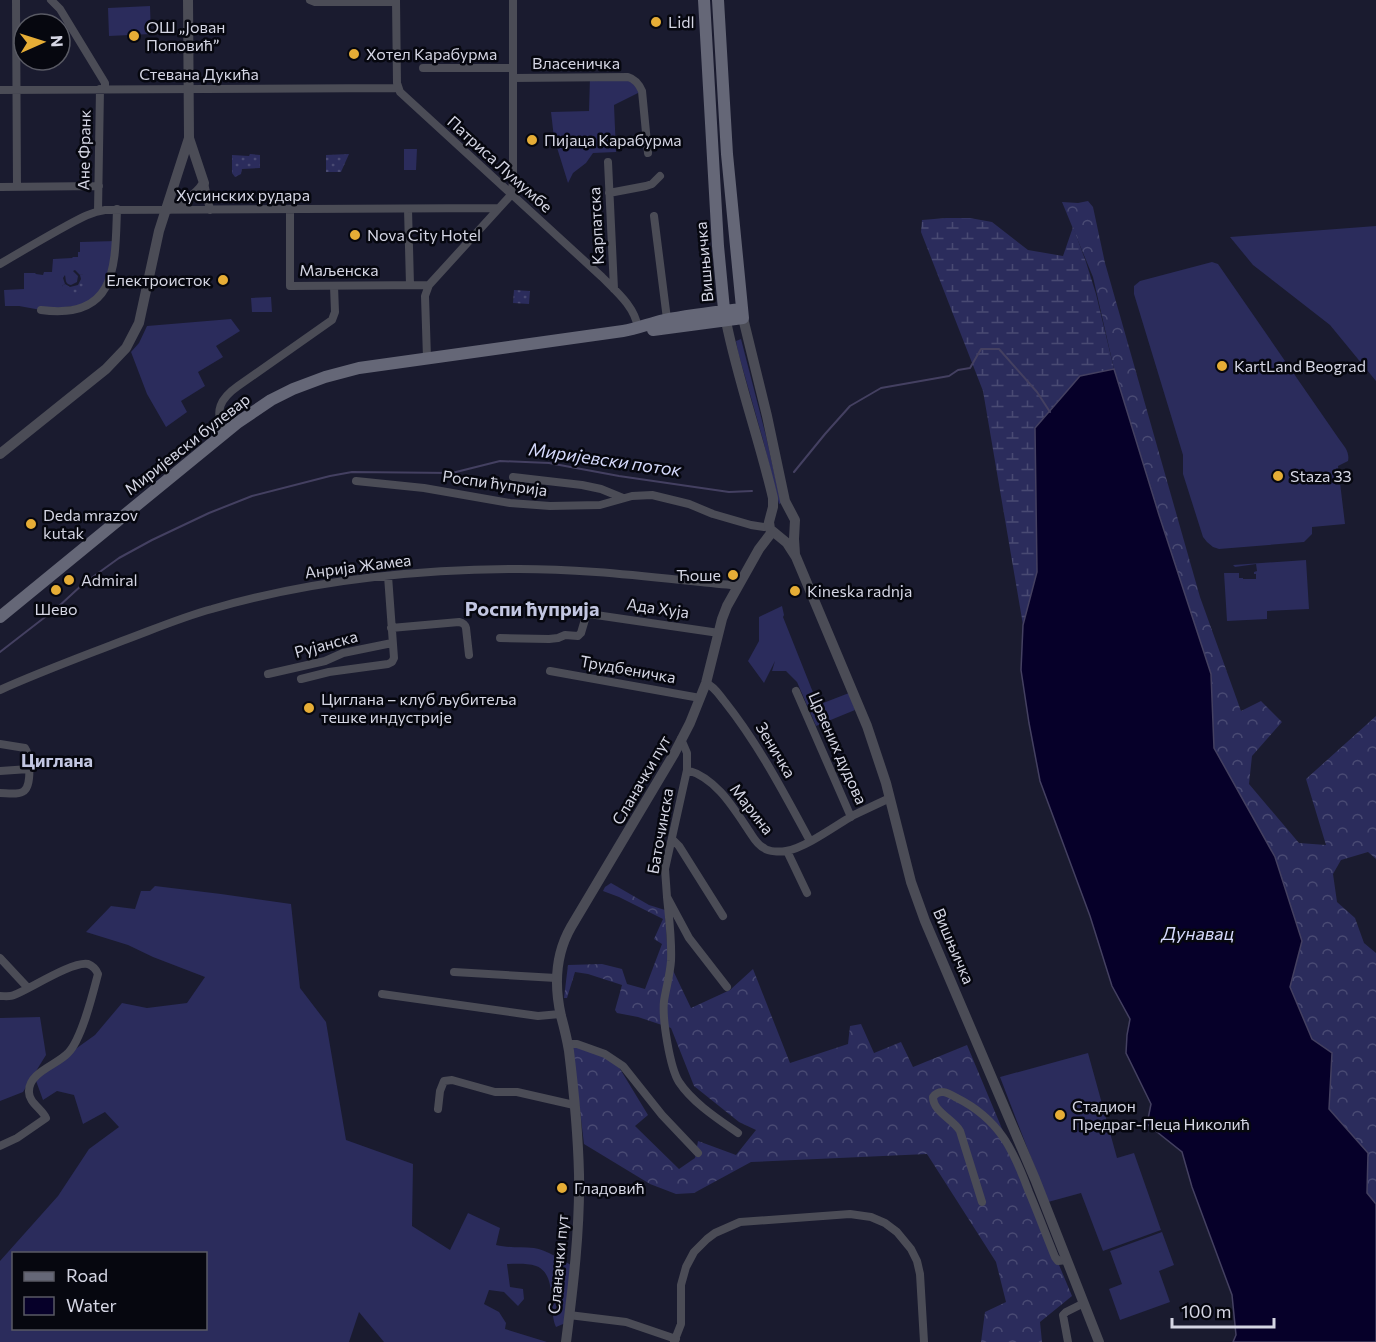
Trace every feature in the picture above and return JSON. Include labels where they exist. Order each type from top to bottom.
[{"type":"main road","name":"Вишњичка","points":[[704,0],[718,246],[725,316]]},
{"type":"main road","name":"Вишњичка","points":[[718,0],[727,153],[742,314]]},
{"type":"main road","name":"Миријевски булевар","points":[[0,617],[225,431],[271,400],[293,389],[359,368],[639,328],[667,320],[742,314]]},
{"type":"main road","name":"Миријевски булевар","points":[[639,328],[650,330],[725,316]]},
{"type":"street","points":[[16,0],[17,187]]},
{"type":"street","points":[[51,0],[60,9],[105,83],[102,89]]},
{"type":"street","points":[[188,0],[189,138],[203,177],[210,210]]},
{"type":"street","points":[[310,0],[315,2],[396,1],[398,88]]},
{"type":"street","points":[[427,358],[425,296],[429,285],[511,195],[513,182],[513,0]]},
{"type":"street","points":[[423,68],[513,68]]},
{"type":"street","name":"Власеничка","points":[[513,78],[632,78],[642,91],[648,153]]},
{"type":"street","name":"Стевана Дукића","points":[[0,90],[398,88]]},
{"type":"street","name":"Патриса Лумумбе","points":[[398,88],[614,289],[634,314],[639,328]]},
{"type":"street","name":"Ане Франк","points":[[98,211],[102,89]]},
{"type":"street","points":[[0,454],[106,369],[126,348],[139,323],[155,247],[189,138]]},
{"type":"street","name":"Карпатска","points":[[608,162],[614,289]]},
{"type":"street","points":[[180,167],[191,163],[198,166]]},
{"type":"street","points":[[609,193],[646,186],[652,184],[660,176]]},
{"type":"street","points":[[174,183],[184,197],[185,204]]},
{"type":"street","points":[[166,210],[185,204],[204,183]]},
{"type":"street","points":[[0,187],[99,186]]},
{"type":"street","name":"Хусинских рудара","points":[[185,204],[210,210],[499,208]]},
{"type":"street","points":[[42,310],[61,311],[79,308],[90,304],[104,291],[111,278],[116,257],[117,209]]},
{"type":"street","name":"Маљенска","points":[[290,209],[290,286],[429,285]]},
{"type":"street","points":[[408,209],[410,285]]},
{"type":"street","name":"Хусинских рудара","points":[[0,264],[47,236],[98,211],[166,210]]},
{"type":"street","points":[[654,216],[667,320]]},
{"type":"street","points":[[225,431],[219,418],[224,398],[332,320],[334,286]]},
{"type":"street","name":"Вишњичка","points":[[742,314],[785,501],[795,520],[796,557]]},
{"type":"street","name":"Вишњичка","points":[[725,316],[737,369],[768,478],[773,503],[773,527],[796,557],[863,714],[890,798],[911,882],[928,929],[1035,1179],[1099,1342]]},
{"type":"street","points":[[513,477],[582,485],[601,489],[623,498]]},
{"type":"street","name":"Роспи ћуприја","points":[[356,481],[400,484],[510,503],[550,506],[600,504],[644,495],[657,496],[689,504],[738,522],[773,527]]},
{"type":"street","points":[[792,513],[781,509],[774,512],[773,527],[787,536],[795,528]]},
{"type":"street","name":"Сланачки пут","points":[[566,1342],[579,1206],[578,1164],[568,1044],[560,1014],[556,978],[559,955],[564,939],[681,740],[706,683],[723,615],[736,586],[773,527]]},
{"type":"street","name":"Анрија Жамеа","points":[[0,690],[89,653],[213,608],[291,590],[353,579],[471,570],[540,569],[649,576],[736,586]]},
{"type":"street","points":[[301,679],[329,672],[391,663],[394,658],[388,576]]},
{"type":"street","name":"Ада Хуја","points":[[500,638],[549,639],[565,635],[578,636],[589,614],[719,633]]},
{"type":"street","points":[[391,628],[462,623],[466,628],[469,655]]},
{"type":"street","name":"Рујанска","points":[[268,674],[325,662],[343,653],[392,643]]},
{"type":"street","name":"Трудбеничка","points":[[550,671],[700,698]]},
{"type":"street","name":"Зеничка","points":[[706,683],[716,690],[746,729],[810,842]]},
{"type":"street","name":"Црвених дудова","points":[[796,691],[851,817]]},
{"type":"street","points":[[681,740],[687,753],[687,770]]},
{"type":"street","points":[[0,744],[26,748],[29,756],[28,785],[24,791],[0,793]]},
{"type":"street","points":[[0,771],[29,769]]},
{"type":"street","name":"Баточинска","points":[[687,770],[665,869],[667,897],[694,944],[727,987]]},
{"type":"street","name":"Марина","points":[[687,770],[702,775],[716,787],[762,848],[786,851]]},
{"type":"street","points":[[807,893],[786,851],[810,842],[851,817],[890,798]]},
{"type":"street","points":[[672,839],[679,846],[723,916]]},
{"type":"street","points":[[667,897],[671,959],[664,1006],[672,1066],[686,1090],[705,1109],[738,1133]]},
{"type":"street","points":[[0,958],[28,988]]},
{"type":"street","points":[[0,996],[14,995],[71,968],[86,964],[95,969],[98,974],[90,1005],[74,1045],[67,1054],[38,1074],[30,1084],[29,1096],[46,1118],[17,1138],[0,1146]]},
{"type":"street","points":[[454,972],[556,978]]},
{"type":"street","points":[[382,994],[538,1016],[560,1014]]},
{"type":"street","points":[[568,1044],[593,1049],[623,1066],[667,1121],[698,1153]]},
{"type":"street","points":[[438,1109],[444,1082],[452,1080],[495,1092],[517,1092],[574,1106]]},
{"type":"street","points":[[982,1202],[960,1131],[933,1103],[936,1093],[945,1092],[968,1104],[999,1132],[1023,1176],[1055,1257],[1058,1261],[1067,1260]]},
{"type":"street","points":[[569,1315],[626,1322],[675,1340],[681,1318],[680,1290],[683,1276],[691,1258],[707,1239],[727,1227],[751,1220],[850,1214],[885,1223],[897,1232],[911,1249],[920,1274],[924,1342]]},
{"type":"street","points":[[1068,1342],[1063,1315],[1084,1303]]},
{"type":"green space","points":[[150,6],[151,34],[109,36],[108,8]]},
{"type":"green space","points":[[590,77],[628,77],[642,91],[614,105],[616,152],[593,153],[586,163],[573,173],[568,183],[554,138],[551,112],[589,111]]},
{"type":"green space","points":[[404,149],[417,149],[416,170],[404,170]]},
{"type":"green space","points":[[250,154],[260,155],[260,168],[242,169],[241,174],[235,177],[232,173],[232,155],[249,156]]},
{"type":"green space","points":[[349,154],[341,172],[326,172],[326,155]]},
{"type":"green space","points":[[1088,201],[1093,207],[1105,263],[1200,597],[1241,711],[1261,701],[1282,722],[1252,756],[1249,784],[1299,843],[1326,845],[1306,779],[1376,716],[1376,859],[1368,852],[1341,860],[1333,874],[1337,902],[1355,918],[1364,943],[1376,953],[1376,1204],[1367,1193],[1368,1153],[1329,1109],[1332,1053],[1312,1039],[1290,987],[1302,941],[1275,857],[1214,748],[1211,674],[1114,369],[1093,277],[1062,202]]},
{"type":"green space","points":[[970,218],[992,222],[1028,250],[1063,256],[1073,227],[1096,294],[1114,369],[1080,376],[1035,428],[1037,572],[1023,625],[983,391],[921,232],[922,220]]},
{"type":"green space","points":[[1376,226],[1376,381],[1330,325],[1253,265],[1230,237]]},
{"type":"green space","points":[[116,241],[113,271],[90,304],[41,310],[5,306],[4,290],[24,289],[24,273],[43,275],[44,272],[52,272],[53,259],[78,257],[80,242]],"holes":[[[75,270],[80,275],[83,274],[78,294],[62,286],[65,284],[63,278],[65,275],[67,283],[71,285],[77,282],[78,276],[73,271]]]},
{"type":"green space","name":"KartLand Beograd","points":[[1212,262],[1218,264],[1347,452],[1348,461],[1338,466],[1345,524],[1312,527],[1312,534],[1304,542],[1219,549],[1213,547],[1203,537],[1183,474],[1183,455],[1134,294],[1134,286],[1140,281]]},
{"type":"green space","points":[[83,274],[85,286],[80,293],[71,294],[62,286],[65,284],[70,287],[78,285],[80,275]]},
{"type":"green space","points":[[514,290],[530,291],[529,304],[513,303]]},
{"type":"green space","points":[[271,297],[272,312],[252,312],[251,298]]},
{"type":"green space","points":[[231,319],[240,331],[216,346],[223,357],[198,372],[205,386],[181,401],[187,412],[166,427],[147,394],[131,352],[139,343],[147,326]]},
{"type":"green space","points":[[741,339],[766,436],[781,503],[779,504],[738,352],[736,341]]},
{"type":"green space","points":[[1306,560],[1309,609],[1267,611],[1267,619],[1227,621],[1224,573],[1239,573],[1239,578],[1256,579],[1254,572],[1257,571],[1256,564],[1235,567],[1233,565]]},
{"type":"green space","points":[[782,606],[783,617],[818,705],[849,693],[855,710],[816,726],[797,682],[786,671],[772,671],[775,661],[764,683],[748,661],[759,641],[759,617]]},
{"type":"green space","points":[[611,883],[649,905],[665,910],[668,960],[691,1008],[730,990],[753,969],[790,1063],[848,1044],[850,1026],[861,1024],[874,1053],[901,1042],[913,1067],[967,1045],[1072,1296],[1040,1322],[1042,1342],[981,1342],[985,1312],[1006,1302],[996,1262],[927,1154],[751,1162],[694,1193],[676,1194],[650,1184],[584,1144],[572,1044],[614,1059],[648,1115],[635,1126],[679,1169],[695,1158],[698,1141],[736,1155],[756,1130],[739,1122],[694,1086],[671,1028],[617,1013],[615,1010],[622,985],[575,972],[567,998],[564,998],[568,965],[602,964],[622,969],[627,984],[645,989],[662,944],[654,939],[663,919],[603,891]]},
{"type":"green space","points":[[155,886],[291,904],[300,988],[326,1022],[346,1140],[413,1164],[412,1226],[450,1250],[468,1213],[500,1228],[496,1245],[539,1249],[574,1267],[568,1322],[556,1327],[550,1284],[543,1270],[536,1266],[507,1264],[510,1287],[523,1289],[524,1299],[518,1306],[504,1292],[489,1290],[484,1304],[499,1312],[506,1323],[505,1329],[547,1342],[384,1342],[359,1312],[349,1342],[0,1342],[0,1261],[58,1196],[89,1149],[119,1127],[105,1112],[83,1124],[74,1095],[57,1091],[43,1100],[35,1078],[95,1035],[122,1003],[147,1008],[187,1003],[205,977],[128,945],[86,932],[111,906],[135,909],[141,891],[150,891]]},
{"type":"green space","points":[[40,1017],[46,1055],[23,1092],[0,1101],[0,1018]]},
{"type":"green space","name":"Стадион Предраг-Пеца Николић","points":[[1088,1053],[1117,1158],[1134,1153],[1161,1230],[1103,1251],[1081,1193],[1048,1202],[1000,1077]]},
{"type":"green space","points":[[1162,1232],[1174,1265],[1159,1271],[1170,1302],[1120,1320],[1109,1289],[1122,1284],[1110,1251]]},
{"type":"water","name":"Дунавац","points":[[1114,369],[1211,674],[1214,748],[1275,857],[1302,941],[1290,987],[1312,1039],[1332,1053],[1329,1109],[1368,1153],[1367,1193],[1376,1204],[1376,1342],[1233,1342],[1236,1335],[1232,1295],[1192,1187],[1182,1152],[1147,1124],[1151,1104],[1126,1053],[1130,1019],[1112,986],[1090,916],[1040,781],[1021,670],[1023,625],[1037,572],[1035,428],[1080,376]]},
{"type":"waterway","name":"Миријевски поток","points":[[794,472],[850,406],[881,388],[949,376],[958,370],[970,368],[981,349],[999,349],[1037,392],[1050,412]]},
{"type":"waterway","name":"Миријевски поток","points":[[0,652],[58,607],[83,584],[119,558],[152,540],[252,496],[330,476],[352,472],[452,473],[500,461],[549,463],[729,492],[752,491]]},
{"type":"place","name":"Lidl","points":[[656,22]]},
{"type":"place","name":"ОШ „Јован Поповић”","points":[[134,36]]},
{"type":"place","name":"Хотел Карабурма","points":[[354,54]]},
{"type":"place","name":"Пијаца Карабурма","points":[[532,140]]},
{"type":"place","name":"Nova City Hotel","points":[[355,235]]},
{"type":"place","name":"Електроисток","points":[[223,280]]},
{"type":"place","name":"KartLand Beograd","points":[[1222,366]]},
{"type":"place","name":"Staza 33","points":[[1278,476]]},
{"type":"place","name":"Deda mrazov kutak","points":[[31,524]]},
{"type":"place","name":"Ћоше","points":[[733,575]]},
{"type":"place","name":"Admiral","points":[[69,580]]},
{"type":"place","name":"Шево","points":[[56,590]]},
{"type":"place","name":"Kineska radnja","points":[[795,591]]},
{"type":"place","name":"Циглана – клуб љубитеља тешке индустрије","points":[[309,708]]},
{"type":"place","name":"Стадион Предраг-Пеца Николић","points":[[1060,1115]]},
{"type":"place","name":"Гладовић","points":[[562,1188]]},
{"type":"district","name":"Роспи ћуприја","points":[[532,609]]},
{"type":"district","name":"Циглана","points":[[57,761]]}]
